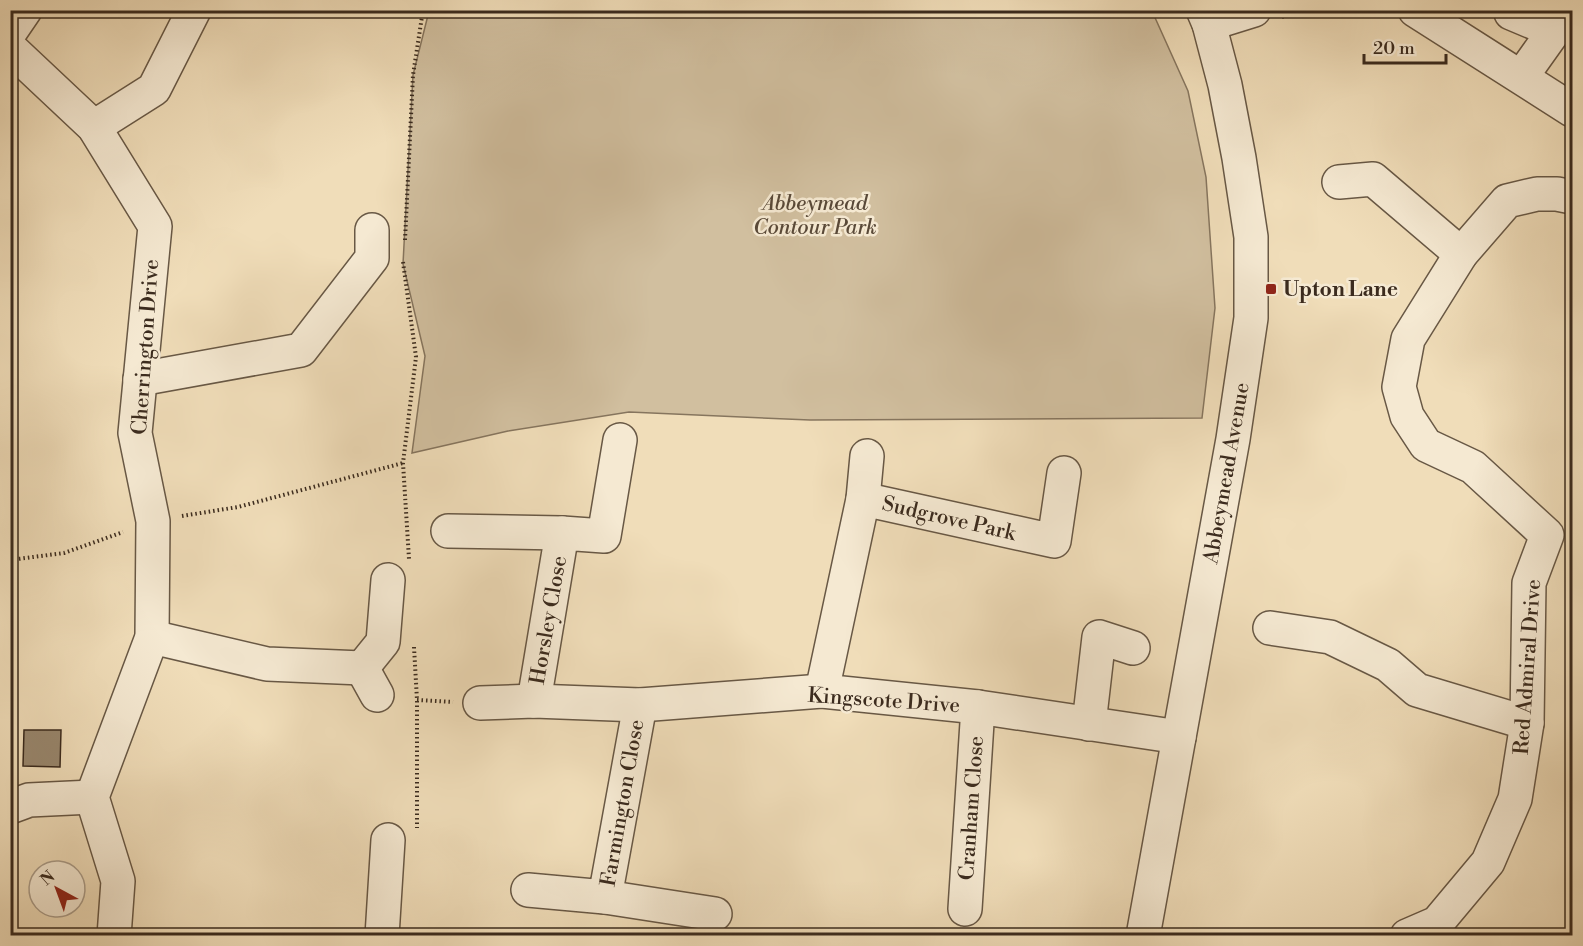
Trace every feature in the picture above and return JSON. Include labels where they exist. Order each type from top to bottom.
[{"type":"street","points":[[10,32],[26,10]]},
{"type":"street","points":[[94,127],[154,89],[194,10]]},
{"type":"street","points":[[1206,17],[1254,10]]},
{"type":"street","points":[[1415,10],[1522,76],[1572,110]]},
{"type":"street","points":[[1511,13],[1563,28],[1522,76]]},
{"type":"street","name":"Abbeymead Avenue","points":[[1143,936],[1233,439],[1251,318],[1251,237],[1225,85],[1206,17]]},
{"type":"street","name":"Cherrington Drive","points":[[10,48],[94,127],[155,226],[135,433],[153,521],[152,637],[92,797]]},
{"type":"street","points":[[1339,182],[1373,179],[1461,254],[1507,201],[1537,194],[1572,197]]},
{"type":"street","points":[[140,379],[305,352],[372,258],[372,230]]},
{"type":"street","name":"Red Admiral Drive","points":[[1407,936],[1439,929],[1488,862],[1515,799],[1527,723],[1529,584],[1547,536],[1473,467],[1426,446],[1407,416],[1399,387],[1408,339],[1461,254]]},
{"type":"street","name":"Horsley Close","points":[[534,701],[562,533],[604,536],[620,440]]},
{"type":"street","points":[[863,499],[867,456]]},
{"type":"street","name":"Sudgrove Park","points":[[822,691],[863,499],[1054,541],[1064,473]]},
{"type":"street","points":[[448,531],[562,533]]},
{"type":"street","points":[[152,637],[267,664],[369,681],[383,642],[399,575]]},
{"type":"street","points":[[1270,628],[1330,637],[1388,665],[1418,690],[1527,723]]},
{"type":"street","points":[[1089,724],[1099,636],[1133,648]]},
{"type":"street","name":"Kingscote Drive","points":[[480,703],[534,701],[640,705],[822,691],[978,707],[1179,736]]},
{"type":"street","name":"Farmington Close","points":[[528,890],[605,897],[640,705]]},
{"type":"street","name":"Cranham Close","points":[[965,909],[978,707]]},
{"type":"street","points":[[10,807],[29,800],[92,797],[118,880],[114,936]]},
{"type":"street","points":[[382,936],[402,836]]},
{"type":"street","points":[[605,897],[715,914]]},
{"type":"path","points":[[405,242],[413,75],[423,10]]},
{"type":"path","points":[[399,575],[403,464],[416,357],[403,264],[404,253]]},
{"type":"path","points":[[10,560],[64,553],[153,521],[238,507],[403,464]]},
{"type":"path","points":[[402,836],[417,700],[414,641]]},
{"type":"green space","name":"Abbeymead Contour Park","points":[[429,11],[1152,11],[1188,91],[1206,177],[1215,308],[1202,418],[810,420],[629,412],[508,431],[412,453],[425,356],[403,264],[413,75]]},
{"type":"building","points":[[24,730],[61,730],[60,767],[23,766]]},
{"type":"place","name":"Upton Lane","points":[[1271,289]]}]
